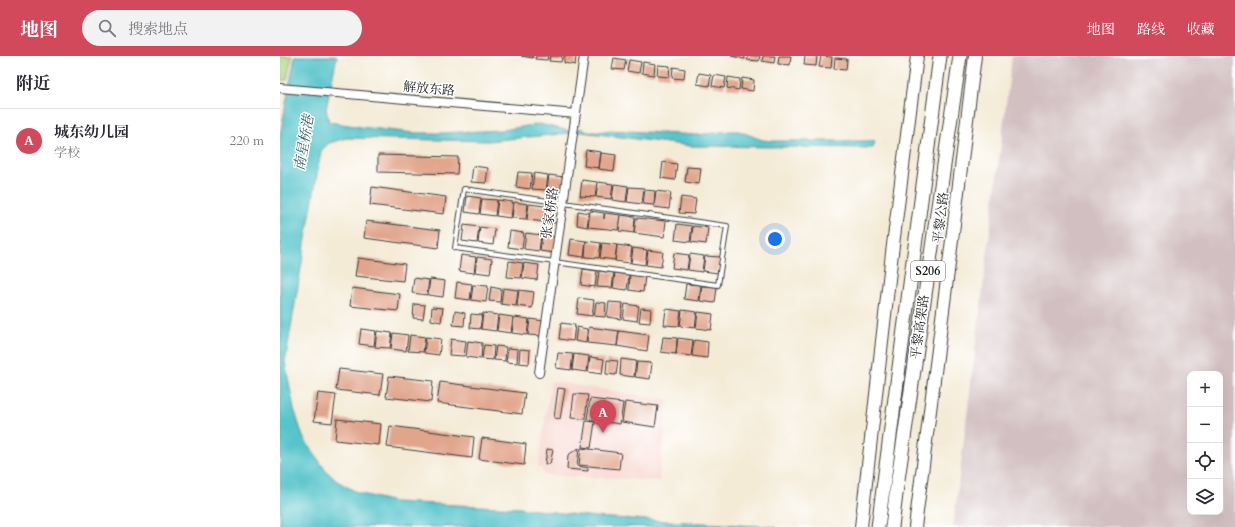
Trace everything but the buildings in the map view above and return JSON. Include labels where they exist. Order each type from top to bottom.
[{"type":"highway","name":"平黎高架路","points":[[878,527],[940,56]]},
{"type":"highway","name":"平黎高架路","points":[[892,527],[960,56]]},
{"type":"main road","points":[[861,527],[892,253],[917,56]]},
{"type":"main road","name":"平黎公路","points":[[915,527],[975,56]]},
{"type":"street","name":"张家桥路","points":[[540,373],[584,56]]},
{"type":"street","name":"解放东路","points":[[281,89],[576,114]]},
{"type":"lane","points":[[464,189],[727,226],[718,285],[555,262],[456,248],[464,189]]},
{"type":"shaded area","points":[[1012,56],[1235,56],[1235,527],[953,527]]},
{"type":"shaded area","points":[[551,381],[668,400],[659,481],[544,475],[542,468],[538,467]]},
{"type":"green space","points":[[280,56],[292,56],[287,80],[280,80]]},
{"type":"water","name":"南星桥港","points":[[295,56],[337,56],[326,109],[329,122],[361,127],[414,133],[441,133],[502,130],[539,124],[570,131],[581,128],[587,132],[609,130],[697,135],[739,131],[762,140],[772,141],[875,141],[873,148],[691,146],[582,132],[487,141],[346,138],[329,143],[321,151],[285,362],[294,409],[303,437],[326,471],[337,481],[358,493],[394,502],[520,508],[595,517],[776,527],[280,527],[280,135]]},
{"type":"place","name":"城东幼儿园","points":[[603,433]]}]
